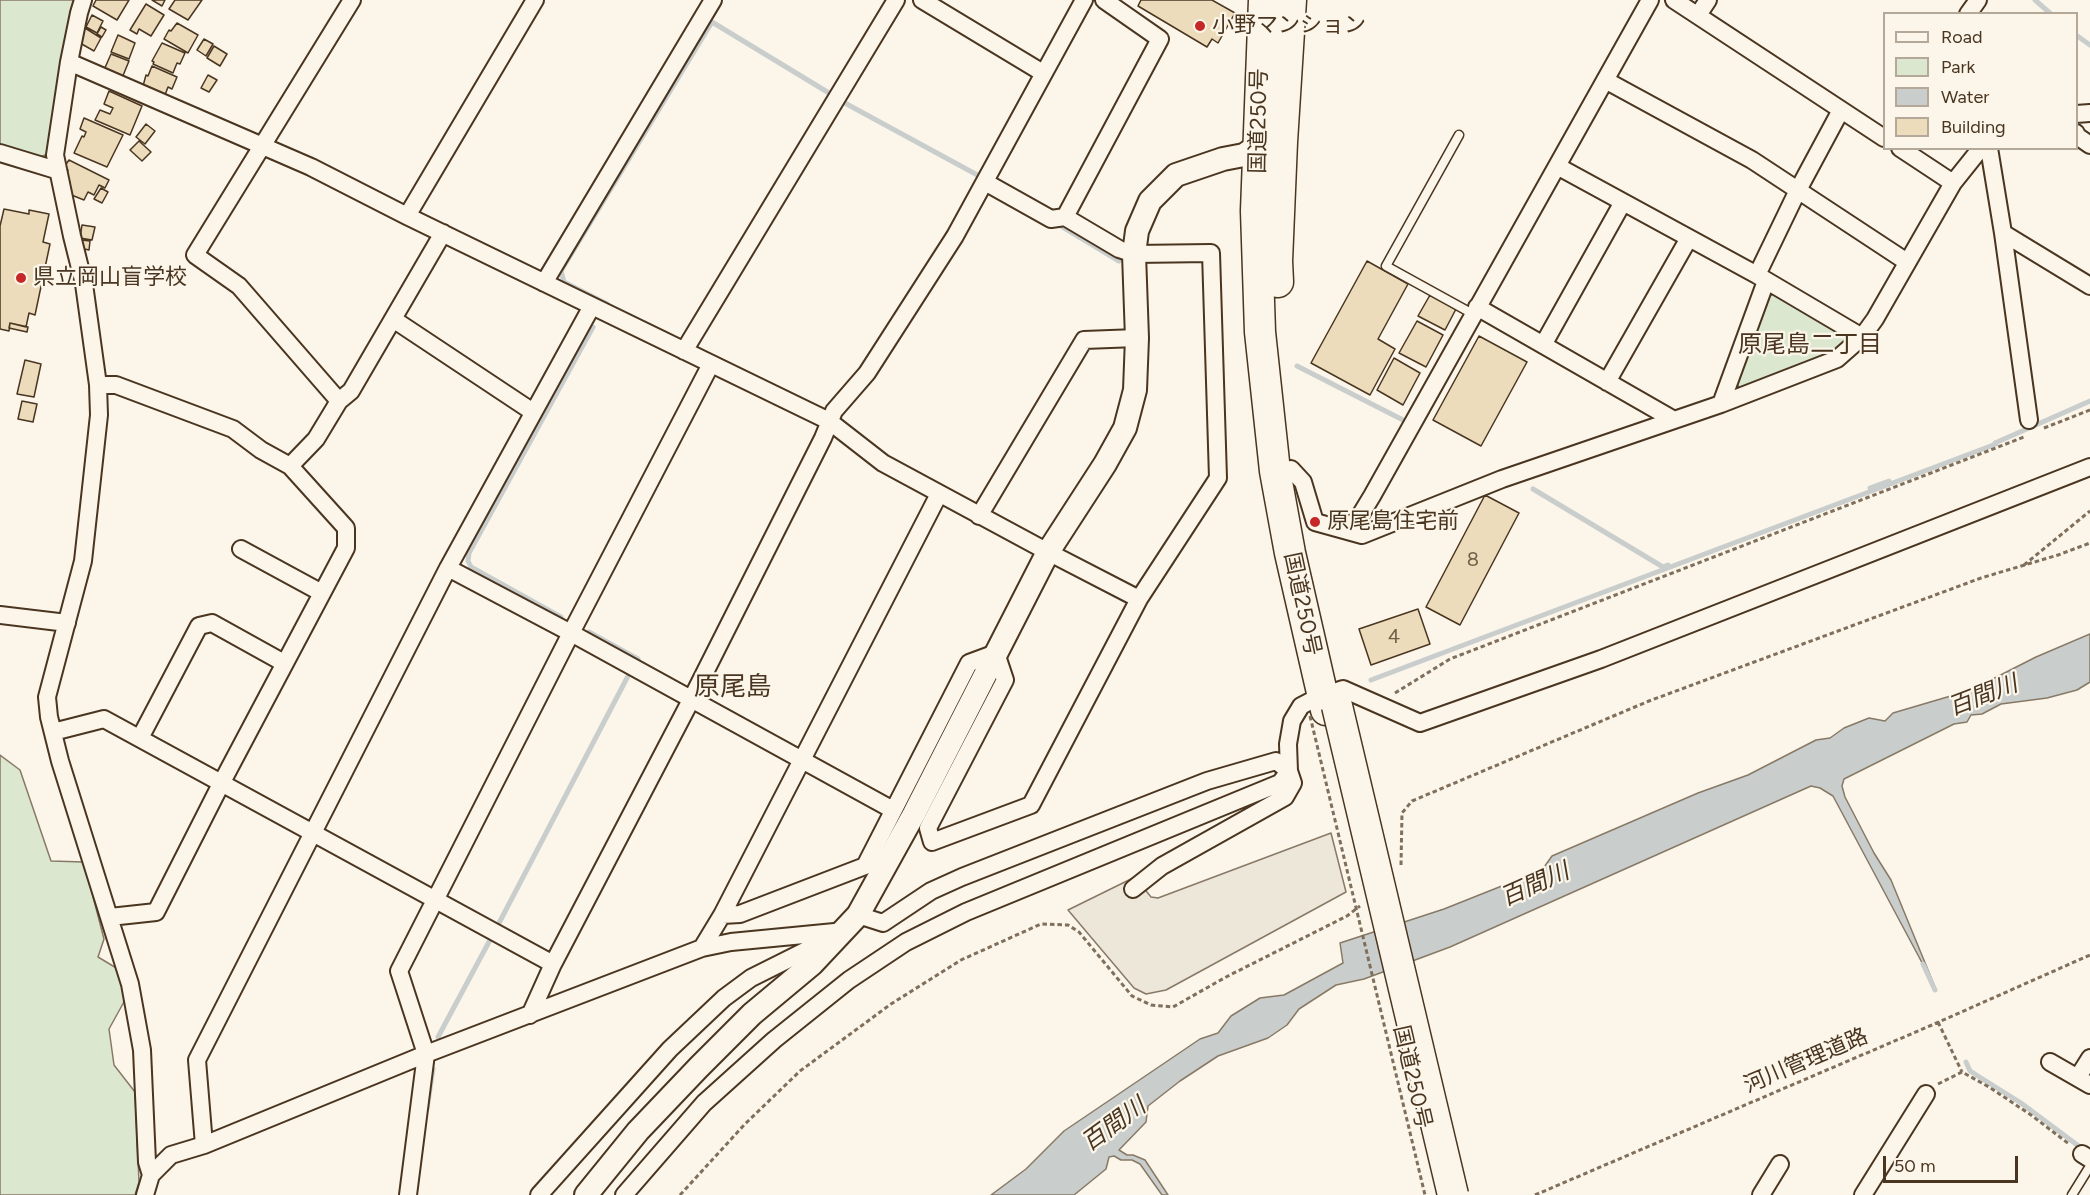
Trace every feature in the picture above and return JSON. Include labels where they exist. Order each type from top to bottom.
[{"type":"highway","name":"国道250号","points":[[1264,0],[1256,211],[1260,332],[1275,471],[1288,541],[1440,1195]]},
{"type":"highway","name":"国道250号","points":[[1292,0],[1282,142],[1277,261],[1282,382],[1292,469],[1326,704],[1452,1195]]},
{"type":"street","points":[[83,0],[69,62],[55,155],[56,170],[84,284],[98,385],[99,415],[83,561],[47,697],[49,717],[60,761],[130,984],[142,1050],[147,1162],[151,1174]]},
{"type":"street","points":[[339,401],[239,286],[195,255],[352,0]]},
{"type":"street","points":[[407,216],[535,0]]},
{"type":"street","points":[[544,283],[713,0]]},
{"type":"street","points":[[684,351],[896,0]]},
{"type":"street","points":[[922,0],[1043,73]]},
{"type":"street","points":[[530,1015],[553,964],[691,700],[823,438],[834,411],[867,374],[955,236],[1084,0]]},
{"type":"street","points":[[1065,217],[1160,39],[1104,0]]},
{"type":"street","points":[[1315,522],[1355,524],[1650,0]]},
{"type":"street","points":[[1674,0],[1883,137]]},
{"type":"street","points":[[1698,15],[1707,0]]},
{"type":"street","points":[[69,62],[311,167],[829,421],[883,463],[1139,599]]},
{"type":"street","points":[[1605,80],[1752,160],[1907,262]]},
{"type":"street","points":[[1721,404],[1762,278],[1798,190],[1841,110]]},
{"type":"street","points":[[2078,137],[2090,146]]},
{"type":"street","points":[[586,1195],[638,1131],[699,1067],[752,1014],[812,964],[852,923],[914,814],[1048,552],[1105,464],[1125,428],[1135,390],[1137,338],[1134,254],[1137,231],[1150,201],[1176,175],[1223,159],[1244,155],[1259,145]]},
{"type":"street","points":[[1903,150],[1953,183]]},
{"type":"street","points":[[1315,522],[1362,535],[1502,479],[1721,404],[1837,359],[1862,337],[1875,319],[1953,183],[1979,150]]},
{"type":"street","points":[[1989,150],[2032,426]]},
{"type":"street","points":[[0,153],[56,170]]},
{"type":"street","points":[[1557,166],[1762,278],[1862,337]]},
{"type":"street","points":[[986,182],[1051,219],[1065,217],[1119,249],[1134,254],[1211,253],[1218,478],[1139,599],[1031,805],[932,842],[928,828],[1005,680],[996,653]]},
{"type":"street","points":[[1543,345],[1623,202]]},
{"type":"street","points":[[2003,232],[2090,286]]},
{"type":"street","points":[[290,466],[316,439],[339,401],[351,391],[443,233]]},
{"type":"street","points":[[1607,382],[1689,238]]},
{"type":"street","points":[[204,1144],[197,1060],[448,568],[592,306]]},
{"type":"street","points":[[1475,311],[1543,345],[1674,420]]},
{"type":"street","points":[[393,319],[533,412]]},
{"type":"street","points":[[979,516],[1084,340],[1137,338]]},
{"type":"street","points":[[408,1195],[426,1054],[399,971],[711,364]]},
{"type":"street","points":[[98,385],[116,385],[233,429],[261,450],[290,466],[345,528],[346,548],[156,912],[110,917]]},
{"type":"street","points":[[1134,889],[1162,866],[1285,797],[1293,783],[1289,771],[1288,744],[1292,721],[1301,706],[1326,704],[1343,689],[1420,723],[1601,658],[2090,467]]},
{"type":"street","points":[[1292,469],[1303,483],[1315,522]]},
{"type":"street","points":[[702,948],[722,915],[939,494]]},
{"type":"street","points":[[241,549],[322,593]]},
{"type":"street","points":[[448,568],[893,810]]},
{"type":"street","points":[[0,615],[67,624]]},
{"type":"street","points":[[140,738],[199,626],[212,623],[285,663]]},
{"type":"street","points":[[722,915],[740,914],[865,866],[969,663],[996,653]]},
{"type":"street","points":[[53,732],[104,718],[553,964]]},
{"type":"street","points":[[145,1195],[151,1174],[171,1155],[702,948],[852,923],[883,923],[931,891],[962,877],[1207,781],[1276,761],[1289,771]]},
{"type":"street","points":[[624,1195],[704,1103],[774,1040],[849,980],[906,942],[966,912],[1280,783],[1289,771]]},
{"type":"street","points":[[539,1195],[670,1049],[724,998],[751,978],[852,923]]},
{"type":"street","points":[[2050,1062],[2084,1081],[2090,1058]]},
{"type":"street","points":[[1863,1195],[1926,1094]]},
{"type":"street","points":[[1761,1195],[1780,1164]]},
{"type":"lane","points":[[1459,135],[1386,266],[1475,311]]},
{"type":"lane","points":[[2072,1195],[2088,1159]]},
{"type":"path","points":[[2032,426],[2090,410]]},
{"type":"path","points":[[1377,704],[1450,658],[2024,437]]},
{"type":"path","points":[[2022,566],[2090,511]]},
{"type":"path","points":[[1326,704],[1425,1195]]},
{"type":"path","name":"河川管理道路","points":[[1535,1195],[1938,1023],[2090,955]]},
{"type":"path","points":[[1938,1023],[1962,1072],[2031,1115],[2088,1159]]},
{"type":"path","points":[[1926,1094],[1930,1088],[1962,1072]]},
{"type":"green space","points":[[0,0],[78,0],[51,152],[37,159],[0,147]]},
{"type":"green space","points":[[1775,293],[1852,338],[1835,351],[1740,389],[1735,381],[1766,298]]},
{"type":"green space","points":[[0,755],[20,770],[51,861],[84,862],[104,939],[98,957],[118,969],[125,1000],[109,1029],[114,1065],[135,1092],[139,1182],[135,1195],[0,1195]]},
{"type":"shaded area","points":[[1331,833],[1346,892],[1166,990],[1146,994],[1134,988],[1068,910],[1135,877],[1151,897],[1158,898]]},
{"type":"water","name":"百間川","points":[[2090,634],[2090,682],[2077,690],[2047,698],[2001,704],[1982,714],[1971,715],[1967,722],[1954,724],[1844,779],[1842,786],[1845,797],[1891,880],[1935,987],[1833,796],[1820,788],[1811,786],[1450,947],[1364,979],[1336,985],[1299,1009],[1287,1025],[1268,1038],[1218,1056],[1148,1106],[1146,1122],[1119,1150],[1145,1160],[1168,1195],[1162,1195],[1140,1164],[1114,1156],[1109,1157],[1106,1169],[1074,1195],[991,1195],[1026,1169],[1064,1131],[1200,1039],[1218,1033],[1231,1016],[1260,998],[1284,995],[1343,963],[1340,943],[1444,909],[1542,870],[1552,856],[1698,793],[1748,775],[1816,740],[1830,738],[1844,728],[1869,718],[1885,721],[1893,713],[1971,690],[2036,657]]},
{"type":"building","points":[[96,0],[129,0],[117,20],[93,6]]},
{"type":"building","points":[[152,0],[165,0],[162,6]]},
{"type":"building","points":[[175,0],[202,0],[188,20],[169,9]]},
{"type":"building","name":"小野マンション","points":[[1141,0],[1212,0],[1235,13],[1218,43],[1212,39],[1207,47],[1138,6]]},
{"type":"building","points":[[146,4],[164,15],[151,36],[139,29],[137,34],[130,30]]},
{"type":"building","points":[[92,15],[103,21],[97,33],[86,27]]},
{"type":"building","points":[[177,23],[198,35],[188,53],[164,39]]},
{"type":"building","points":[[101,27],[106,30],[102,37],[97,34]]},
{"type":"building","points":[[85,28],[101,38],[94,51],[80,43]]},
{"type":"building","points":[[118,35],[135,43],[129,59],[111,52]]},
{"type":"building","points":[[204,39],[213,44],[206,56],[197,50]]},
{"type":"building","points":[[162,43],[185,53],[173,73],[153,64],[152,61]]},
{"type":"building","points":[[214,46],[227,54],[220,66],[207,58]]},
{"type":"building","points":[[111,54],[129,61],[122,78],[104,70]]},
{"type":"building","points":[[152,66],[177,77],[172,89],[168,87],[165,95],[143,86]]},
{"type":"building","points":[[208,75],[217,80],[209,92],[201,88]]},
{"type":"building","points":[[109,91],[142,106],[130,135],[95,120],[100,110],[110,114],[113,108],[104,104]]},
{"type":"building","points":[[84,118],[123,135],[107,167],[74,153],[86,132],[80,129]]},
{"type":"building","points":[[146,124],[155,131],[145,144],[136,137]]},
{"type":"building","points":[[139,141],[151,152],[142,161],[130,150]]},
{"type":"building","points":[[69,160],[109,180],[105,188],[99,185],[94,195],[88,192],[84,200],[69,194],[67,186],[70,182],[64,178],[68,170],[64,167]]},
{"type":"building","points":[[101,188],[108,192],[102,203],[94,199]]},
{"type":"building","name":"県立岡山盲学校","points":[[4,209],[29,214],[29,210],[49,214],[43,242],[50,244],[35,315],[29,313],[26,327],[10,323],[9,331],[0,329],[0,226]]},
{"type":"building","points":[[82,225],[95,227],[92,240],[80,238]]},
{"type":"building","points":[[82,240],[90,241],[89,250],[80,248]]},
{"type":"building","points":[[1367,261],[1408,284],[1378,339],[1395,349],[1370,395],[1311,363]]},
{"type":"building","points":[[1430,295],[1456,309],[1445,330],[1418,316]]},
{"type":"building","points":[[1417,321],[1443,335],[1426,367],[1399,353]]},
{"type":"building","points":[[10,323],[28,327],[27,332],[9,328]]},
{"type":"building","points":[[1479,336],[1527,362],[1481,446],[1433,420]]},
{"type":"building","points":[[1394,358],[1420,373],[1403,405],[1377,390]]},
{"type":"building","points":[[25,360],[41,364],[34,397],[17,394]]},
{"type":"building","points":[[22,401],[37,404],[33,422],[18,419]]},
{"type":"building","points":[[1485,495],[1519,513],[1460,625],[1426,607]]},
{"type":"building","points":[[1418,609],[1430,644],[1371,665],[1359,629]]},
{"type":"waterway","points":[[2035,0],[2049,12]]},
{"type":"waterway","points":[[606,306],[607,304],[564,282],[561,271],[712,22],[829,93]]},
{"type":"waterway","points":[[2078,36],[2090,45]]},
{"type":"waterway","points":[[843,102],[981,177]]},
{"type":"waterway","points":[[1061,226],[1119,261]]},
{"type":"waterway","points":[[561,617],[471,567],[468,561],[469,553],[593,327]]},
{"type":"waterway","points":[[1297,366],[1405,421]]},
{"type":"waterway","points":[[1995,443],[2090,401]]},
{"type":"waterway","points":[[1371,680],[1996,444]]},
{"type":"waterway","points":[[1870,488],[1889,481]]},
{"type":"waterway","points":[[1533,489],[1663,567],[1668,565]]},
{"type":"waterway","points":[[589,632],[638,659],[636,661]]},
{"type":"waterway","points":[[498,925],[628,676]]},
{"type":"waterway","points":[[438,1037],[490,940]]},
{"type":"waterway","points":[[1923,964],[1935,990]]},
{"type":"waterway","points":[[1966,1062],[1970,1071],[2021,1103],[2084,1150]]},
{"type":"waterway","points":[[427,1109],[433,1069]]},
{"type":"place","name":"小野マンション","points":[[1200,26]]},
{"type":"place","name":"県立岡山盲学校","points":[[21,278]]},
{"type":"place","name":"原尾島住宅前","points":[[1315,522]]},
{"type":"district","name":"原尾島二丁目","points":[[1810,345]]},
{"type":"district","name":"原尾島","points":[[733,687]]}]
